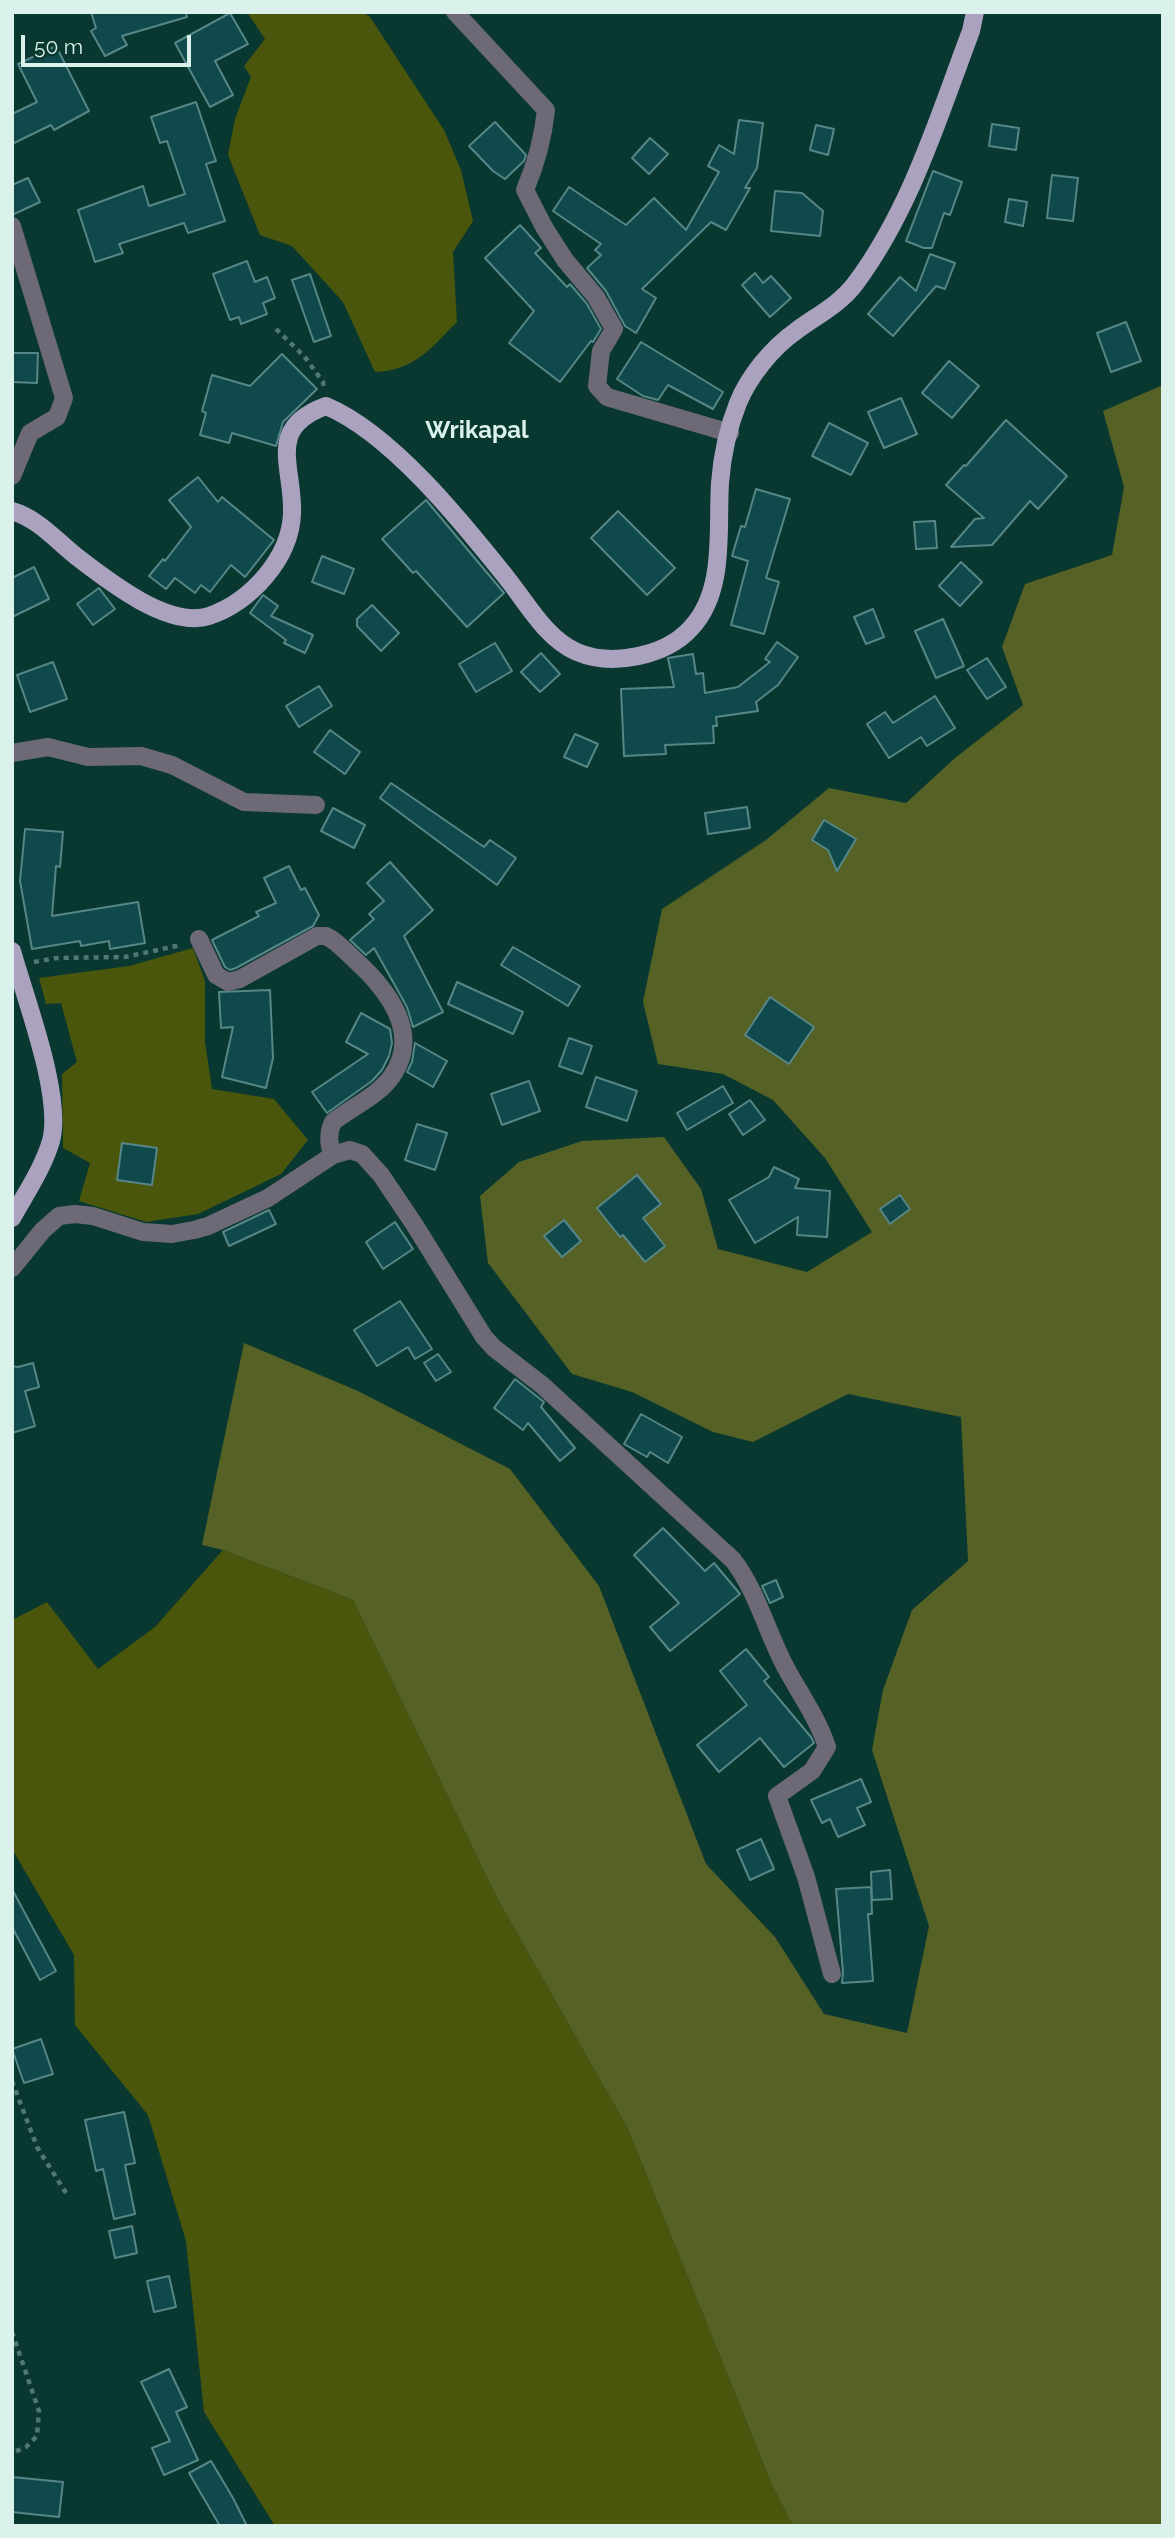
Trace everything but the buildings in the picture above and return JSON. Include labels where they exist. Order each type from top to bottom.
[{"type":"main road","points":[[12,511],[31,519],[79,558],[144,602],[179,617],[204,618],[228,608],[248,593],[261,581],[285,545],[292,515],[286,453],[289,439],[300,419],[326,406],[354,419],[400,458],[433,491],[501,570],[556,640],[581,654],[596,657],[635,657],[652,653],[681,638],[696,622],[714,583],[720,483],[724,455],[738,403],[753,376],[771,354],[794,332],[824,313],[852,288],[872,260],[897,218],[929,145],[971,31],[975,12]]},
{"type":"main road","points":[[12,1218],[43,1163],[54,1125],[50,1082],[14,958]]},
{"type":"street","points":[[455,12],[545,110],[538,155],[525,190],[565,260],[596,297],[614,329],[601,351],[597,386],[607,397],[730,432]]},
{"type":"street","points":[[12,226],[64,398],[57,416],[30,433],[12,476]]},
{"type":"street","points":[[12,753],[48,747],[92,757],[141,757],[172,765],[221,793],[244,802],[316,805]]},
{"type":"street","points":[[199,939],[216,975],[228,982],[240,979],[317,936],[326,936],[372,976],[385,991],[405,1031],[402,1053],[395,1072],[384,1086],[333,1122],[329,1145],[333,1155]]},
{"type":"street","points":[[12,1268],[43,1230],[59,1216],[93,1216],[151,1233],[172,1234],[194,1230],[268,1198],[333,1155],[350,1150],[362,1154],[388,1185],[475,1323],[494,1348],[542,1385],[733,1560],[744,1575],[786,1668],[827,1746],[821,1761],[812,1771],[777,1796],[806,1877],[832,1974]]},
{"type":"path","points":[[276,329],[304,356],[323,382],[326,406]]},
{"type":"path","points":[[14,958],[125,957],[199,939]]},
{"type":"path","points":[[12,2081],[37,2147],[65,2193]]},
{"type":"path","points":[[12,2333],[38,2411],[37,2436],[26,2447],[12,2453]]},
{"type":"green space","points":[[247,12],[362,12],[370,17],[444,130],[461,170],[473,221],[453,252],[457,322],[430,349],[401,367],[375,372],[343,302],[292,246],[260,235],[228,155],[235,119],[251,77],[244,66],[265,39]]},
{"type":"green space","points":[[1163,385],[1163,2526],[793,2526],[772,2485],[628,2129],[497,1898],[353,1600],[223,1550],[202,1545],[244,1343],[358,1391],[510,1469],[599,1586],[706,1864],[775,1937],[824,2014],[907,2033],[929,1926],[872,1750],[883,1690],[912,1610],[968,1561],[961,1417],[848,1394],[753,1442],[713,1432],[632,1392],[572,1374],[488,1263],[480,1196],[519,1162],[582,1141],[664,1137],[701,1189],[718,1249],[807,1272],[872,1232],[825,1158],[773,1100],[723,1074],[658,1064],[643,1002],[662,909],[766,840],[829,788],[906,803],[955,758],[1023,705],[1002,647],[1025,584],[1112,555],[1124,487],[1103,411]]},
{"type":"green space","points":[[193,948],[205,981],[205,1042],[212,1089],[274,1099],[308,1140],[281,1174],[198,1214],[146,1222],[79,1201],[90,1163],[63,1148],[62,1074],[77,1062],[61,1003],[46,1004],[39,978],[129,966]]},
{"type":"green space","points":[[223,1550],[353,1600],[497,1898],[628,2129],[772,2485],[793,2526],[275,2526],[204,2412],[186,2241],[148,2115],[75,2025],[74,1955],[12,1849],[12,1620],[47,1602],[98,1669],[155,1627]]},
{"type":"district","name":"Wrikapal","points":[[477,431]]}]
